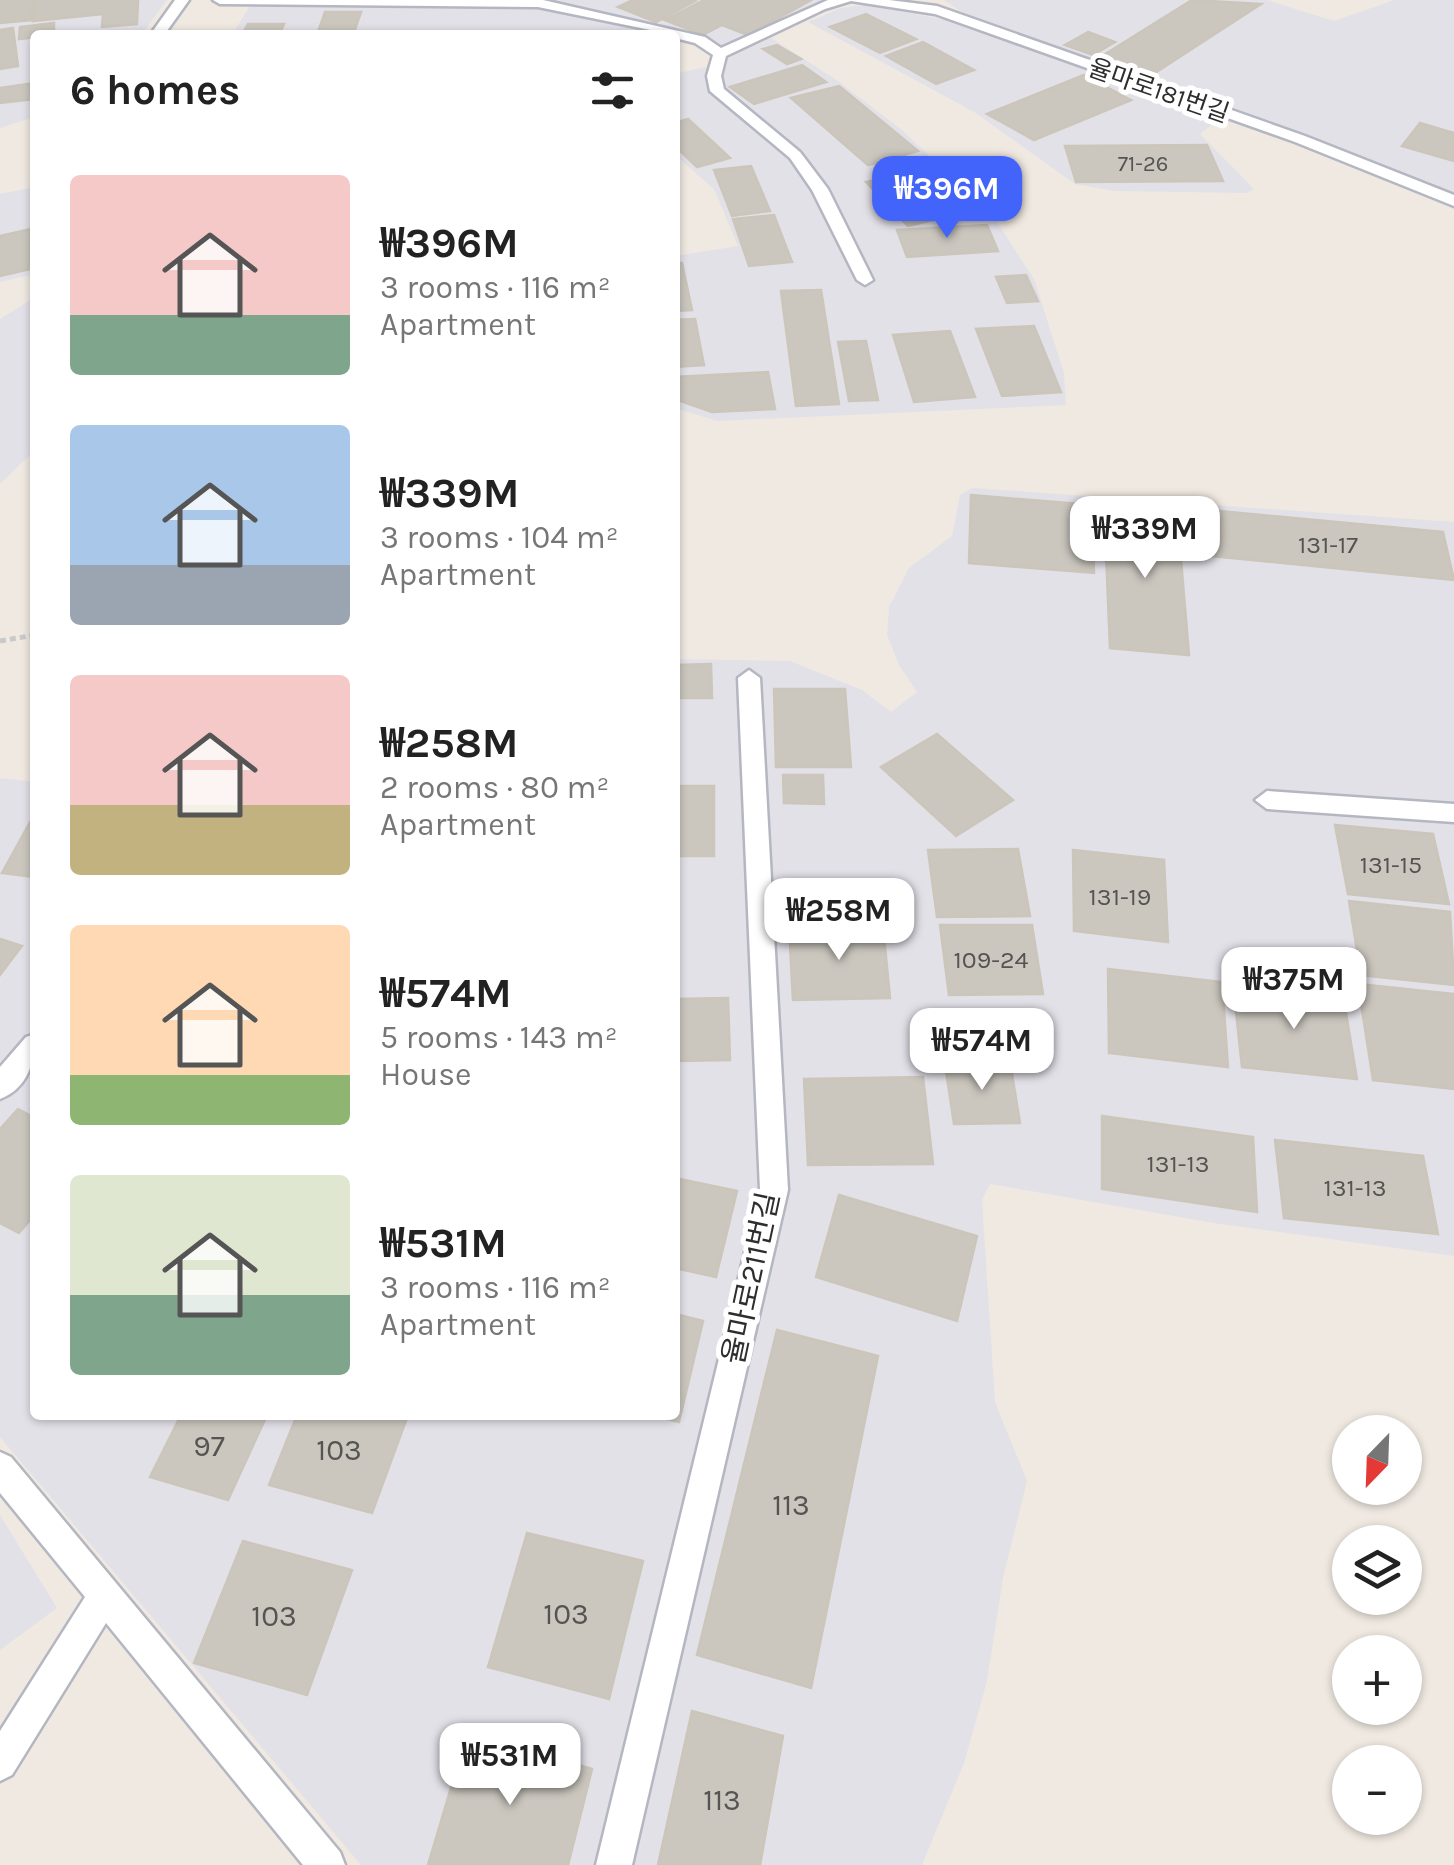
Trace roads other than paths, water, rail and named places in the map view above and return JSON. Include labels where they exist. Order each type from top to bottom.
[{"type":"lane","points":[[161,30],[182,0]]},
{"type":"lane","points":[[220,0],[538,3],[656,30]]},
{"type":"lane","points":[[845,0],[820,6],[720,54],[714,76],[717,91],[795,156],[820,189],[866,280]]},
{"type":"lane","name":"율마로181번길","points":[[858,0],[937,10],[1300,139],[1454,201]]},
{"type":"lane","points":[[680,35],[700,40],[720,54]]},
{"type":"lane","name":"율마로211번길","points":[[614,1865],[774,1190],[748,678]]},
{"type":"lane","points":[[1268,800],[1454,813]]},
{"type":"lane","points":[[0,1088],[30,1051]]},
{"type":"lane","points":[[0,1468],[327,1865]]},
{"type":"lane","points":[[0,1763],[106,1595]]}]
